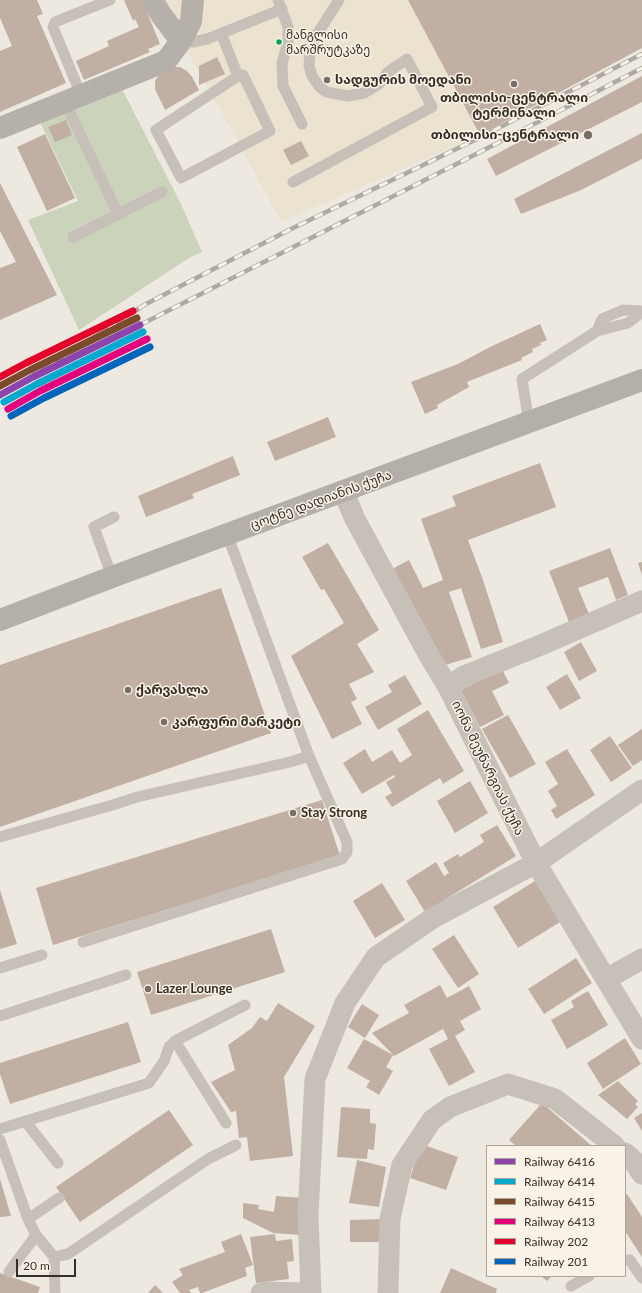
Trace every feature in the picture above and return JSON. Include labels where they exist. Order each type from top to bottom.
[{"type":"main road","name":"ცოტნე დადიანის ქუჩა","points":[[0,620],[642,380]]},
{"type":"street","points":[[152,0],[181,41]]},
{"type":"street","points":[[0,128],[166,60],[181,41],[191,21],[193,0]]},
{"type":"street","name":"იონა მეუნარგიას ქუჩა","points":[[343,491],[355,519],[427,652],[448,687],[536,863],[642,1039]]},
{"type":"street","points":[[448,687],[464,676],[541,645],[642,601]]},
{"type":"street","points":[[311,1293],[308,1215],[315,1079],[345,1003],[376,957],[433,918],[536,863],[642,790]]},
{"type":"street","points":[[606,979],[642,959]]},
{"type":"street","points":[[388,1293],[390,1219],[402,1165],[432,1120],[450,1107],[508,1084],[555,1099],[615,1145]]},
{"type":"street","points":[[626,1155],[634,1160],[642,1174]]},
{"type":"street","points":[[261,1293],[303,1293]]},
{"type":"lane","points":[[110,0],[55,22],[53,27],[73,99],[118,214]]},
{"type":"lane","points":[[293,182],[432,107],[407,59],[388,72],[379,84],[364,93],[348,96],[326,92],[319,86],[312,76],[309,65],[310,55],[314,40],[339,0]]},
{"type":"lane","points":[[181,41],[193,42],[221,33],[280,5],[288,27],[288,41],[282,64],[283,86],[302,124]]},
{"type":"lane","points":[[221,33],[238,76]]},
{"type":"lane","points":[[243,75],[270,132],[180,178],[156,130],[238,76],[243,75]]},
{"type":"lane","points":[[73,237],[162,192]]},
{"type":"lane","points":[[529,423],[522,379],[597,331],[602,319],[623,310],[642,311]]},
{"type":"lane","points":[[112,577],[94,527],[114,517]]},
{"type":"lane","points":[[83,942],[342,859],[347,852],[347,842],[309,756],[227,534]]},
{"type":"lane","points":[[0,838],[116,804],[136,796],[290,762],[309,756]]},
{"type":"lane","points":[[0,968],[42,955]]},
{"type":"lane","points":[[0,1016],[126,975]]},
{"type":"lane","points":[[0,1129],[149,1083],[164,1061],[169,1047],[175,1041],[245,1005]]},
{"type":"lane","points":[[175,1041],[226,1123]]},
{"type":"lane","points":[[25,1121],[58,1162]]},
{"type":"lane","points":[[0,1140],[28,1219],[36,1235],[54,1257],[55,1293]]},
{"type":"lane","points":[[54,1257],[68,1254],[208,1159],[236,1145]]},
{"type":"lane","points":[[28,1219],[59,1198]]},
{"type":"lane","points":[[9,1272],[36,1235]]},
{"type":"lane","points":[[626,1260],[630,1260],[642,1278]]},
{"type":"lane","points":[[571,1286],[587,1277]]},
{"type":"green space","points":[[122,89],[181,204],[202,252],[189,258],[79,330],[28,220],[78,201],[40,122]]},
{"type":"shaded area","name":"სადგურის მოედანი","points":[[162,0],[408,0],[480,135],[281,222],[236,138],[181,41]]},
{"type":"building","points":[[0,0],[37,0],[43,14],[37,16],[66,83],[0,112],[0,51],[12,46],[0,18]]},
{"type":"building","points":[[124,0],[142,0],[160,44],[148,49],[150,52],[84,80],[76,61],[109,46],[107,41],[139,27],[135,19],[133,21]]},
{"type":"building","name":"თბილისი-ცენტრალი ტერმინალი","points":[[408,0],[642,0],[642,48],[480,135]]},
{"type":"building","points":[[217,57],[225,74],[199,85],[199,66]]},
{"type":"building","points":[[172,67],[180,67],[187,71],[199,90],[165,110],[155,89],[155,81],[159,75]]},
{"type":"building","points":[[642,76],[642,102],[496,176],[487,159]]},
{"type":"building","points":[[66,120],[72,135],[55,142],[48,127]]},
{"type":"building","points":[[642,133],[642,159],[581,190],[521,214],[514,199]]},
{"type":"building","points":[[45,134],[75,198],[47,211],[17,147]]},
{"type":"building","points":[[301,141],[309,156],[291,165],[283,150]]},
{"type":"building","points":[[0,183],[57,295],[0,320],[0,268],[16,262],[0,231]]},
{"type":"building","points":[[540,324],[547,340],[540,343],[541,345],[532,349],[533,352],[521,358],[522,360],[467,382],[469,387],[437,405],[438,408],[425,414],[411,382],[458,364],[490,347]]},
{"type":"building","points":[[328,417],[336,437],[275,461],[267,442]]},
{"type":"building","points":[[233,456],[240,475],[192,494],[194,498],[146,517],[138,496]]},
{"type":"building","points":[[540,463],[556,507],[468,540],[483,580],[503,642],[481,649],[461,588],[449,592],[472,657],[445,665],[390,570],[409,560],[423,588],[443,580],[421,519],[456,506],[452,496]]},
{"type":"building","points":[[328,543],[379,630],[357,644],[374,672],[349,684],[357,699],[351,702],[362,724],[332,739],[291,656],[344,623],[324,589],[321,590],[302,557]]},
{"type":"building","points":[[610,548],[628,595],[616,600],[608,577],[578,588],[589,614],[569,622],[549,571]]},
{"type":"building","points":[[642,562],[642,575],[638,563]]},
{"type":"building","name":"ქარვასლა","points":[[221,588],[271,733],[0,827],[0,665]]},
{"type":"building","points":[[581,642],[597,671],[579,681],[564,652]]},
{"type":"building","points":[[502,669],[509,683],[492,691],[504,715],[480,727],[461,690]]},
{"type":"building","points":[[567,674],[581,698],[560,710],[546,687]]},
{"type":"building","points":[[405,675],[422,704],[378,730],[365,707],[392,692],[388,685]]},
{"type":"building","points":[[428,710],[464,771],[443,784],[440,778],[392,807],[385,797],[392,793],[386,782],[395,777],[394,775],[362,794],[343,763],[365,749],[372,762],[392,750],[400,763],[412,755],[397,729]]},
{"type":"building","points":[[508,715],[536,764],[510,778],[482,729]]},
{"type":"building","points":[[642,729],[642,760],[633,766],[618,745]]},
{"type":"building","points":[[610,736],[632,768],[611,782],[590,750]]},
{"type":"building","points":[[567,749],[595,795],[556,819],[551,810],[557,806],[548,791],[558,784],[545,762]]},
{"type":"building","points":[[470,781],[488,813],[455,833],[437,801]]},
{"type":"building","points":[[322,800],[340,856],[53,945],[36,888]]},
{"type":"building","points":[[497,825],[516,856],[425,912],[406,881],[436,862],[444,876],[449,873],[443,863],[458,854],[460,857],[484,842],[480,835]]},
{"type":"building","points":[[535,881],[560,922],[518,948],[493,907]]},
{"type":"building","points":[[382,883],[405,920],[375,938],[353,901]]},
{"type":"building","points":[[0,890],[17,944],[0,949]]},
{"type":"building","points":[[271,929],[285,972],[151,1015],[137,972]]},
{"type":"building","points":[[454,935],[479,974],[458,988],[432,949]]},
{"type":"building","points":[[576,958],[592,983],[544,1014],[528,989]]},
{"type":"building","points":[[440,985],[447,998],[469,986],[481,1009],[460,1021],[465,1030],[455,1036],[475,1072],[449,1086],[429,1049],[448,1039],[443,1029],[394,1056],[372,1033],[409,1013],[404,1005]]},
{"type":"building","points":[[588,991],[608,1025],[567,1049],[551,1020],[574,1007],[571,1001]]},
{"type":"building","points":[[278,1003],[315,1026],[284,1077],[293,1156],[250,1161],[247,1137],[239,1138],[236,1111],[231,1112],[211,1082],[235,1070],[228,1045],[252,1028],[260,1017],[267,1021]]},
{"type":"building","points":[[362,1004],[379,1015],[365,1038],[348,1027]]},
{"type":"building","points":[[128,1022],[141,1062],[10,1104],[0,1074],[0,1063]]},
{"type":"building","points":[[625,1038],[641,1064],[603,1089],[587,1063]]},
{"type":"building","points":[[364,1039],[393,1055],[386,1067],[393,1071],[379,1095],[366,1087],[370,1081],[347,1068]]},
{"type":"building","points":[[618,1081],[638,1101],[635,1104],[638,1107],[627,1119],[598,1095]]},
{"type":"building","points":[[542,1103],[591,1145],[515,1145],[509,1140]]},
{"type":"building","points":[[341,1107],[370,1109],[370,1123],[376,1124],[374,1150],[368,1149],[367,1159],[337,1157]]},
{"type":"building","points":[[169,1110],[193,1145],[80,1222],[56,1187]]},
{"type":"building","points":[[642,1113],[642,1131],[634,1118]]},
{"type":"building","points":[[421,1144],[458,1157],[446,1190],[410,1178]]},
{"type":"building","points":[[357,1160],[386,1167],[379,1207],[349,1203]]},
{"type":"building","points":[[0,1179],[11,1216],[0,1217]]},
{"type":"building","points":[[626,1194],[642,1217],[642,1257],[626,1233]]},
{"type":"building","points":[[276,1196],[304,1198],[301,1235],[273,1233],[243,1218],[243,1203],[259,1205],[258,1209],[274,1212]]},
{"type":"building","points":[[382,1219],[382,1242],[350,1242],[350,1220]]},
{"type":"building","points":[[241,1234],[253,1265],[245,1268],[247,1276],[202,1293],[200,1293],[198,1287],[189,1290],[191,1293],[180,1293],[172,1282],[183,1275],[179,1269],[225,1252],[221,1242]]},
{"type":"building","points":[[275,1234],[276,1241],[292,1239],[294,1261],[287,1262],[289,1279],[256,1283],[250,1237]]},
{"type":"building","points":[[451,1268],[497,1289],[496,1293],[440,1293]]},
{"type":"building","points":[[0,1273],[40,1287],[38,1293],[0,1293]]},
{"type":"building","points":[[542,1277],[551,1277],[547,1281]]},
{"type":"building","points":[[155,1285],[163,1293],[148,1293]]},
{"type":"railway","points":[[33,377],[146,304],[291,229],[481,137],[642,54]]},
{"type":"railway","points":[[140,325],[642,68]]},
{"type":"rail line","name":"202","points":[[0,377],[133,311]]},
{"type":"rail line","name":"6415","points":[[0,386],[137,318]]},
{"type":"rail line","name":"6416","points":[[0,395],[33,377],[140,325]]},
{"type":"rail line","name":"6414","points":[[4,402],[37,384],[143,332]]},
{"type":"rail line","name":"6413","points":[[8,409],[40,391],[147,339]]},
{"type":"rail line","name":"201","points":[[11,416],[44,398],[150,347]]},
{"type":"place","name":"მანგლისი მარშრუტკაზე","points":[[279,42]]},
{"type":"place","name":"სადგურის მოედანი","points":[[327,80]]},
{"type":"place","name":"თბილისი-ცენტრალი ტერმინალი","points":[[514,84]]},
{"type":"place","name":"თბილისი-ცენტრალი","points":[[588,135]]},
{"type":"place","name":"ქარვასლა","points":[[128,690]]},
{"type":"place","name":"კარფური მარკეტი","points":[[164,722]]},
{"type":"place","name":"Stay Strong","points":[[293,813]]},
{"type":"place","name":"Lazer Lounge","points":[[148,989]]}]
